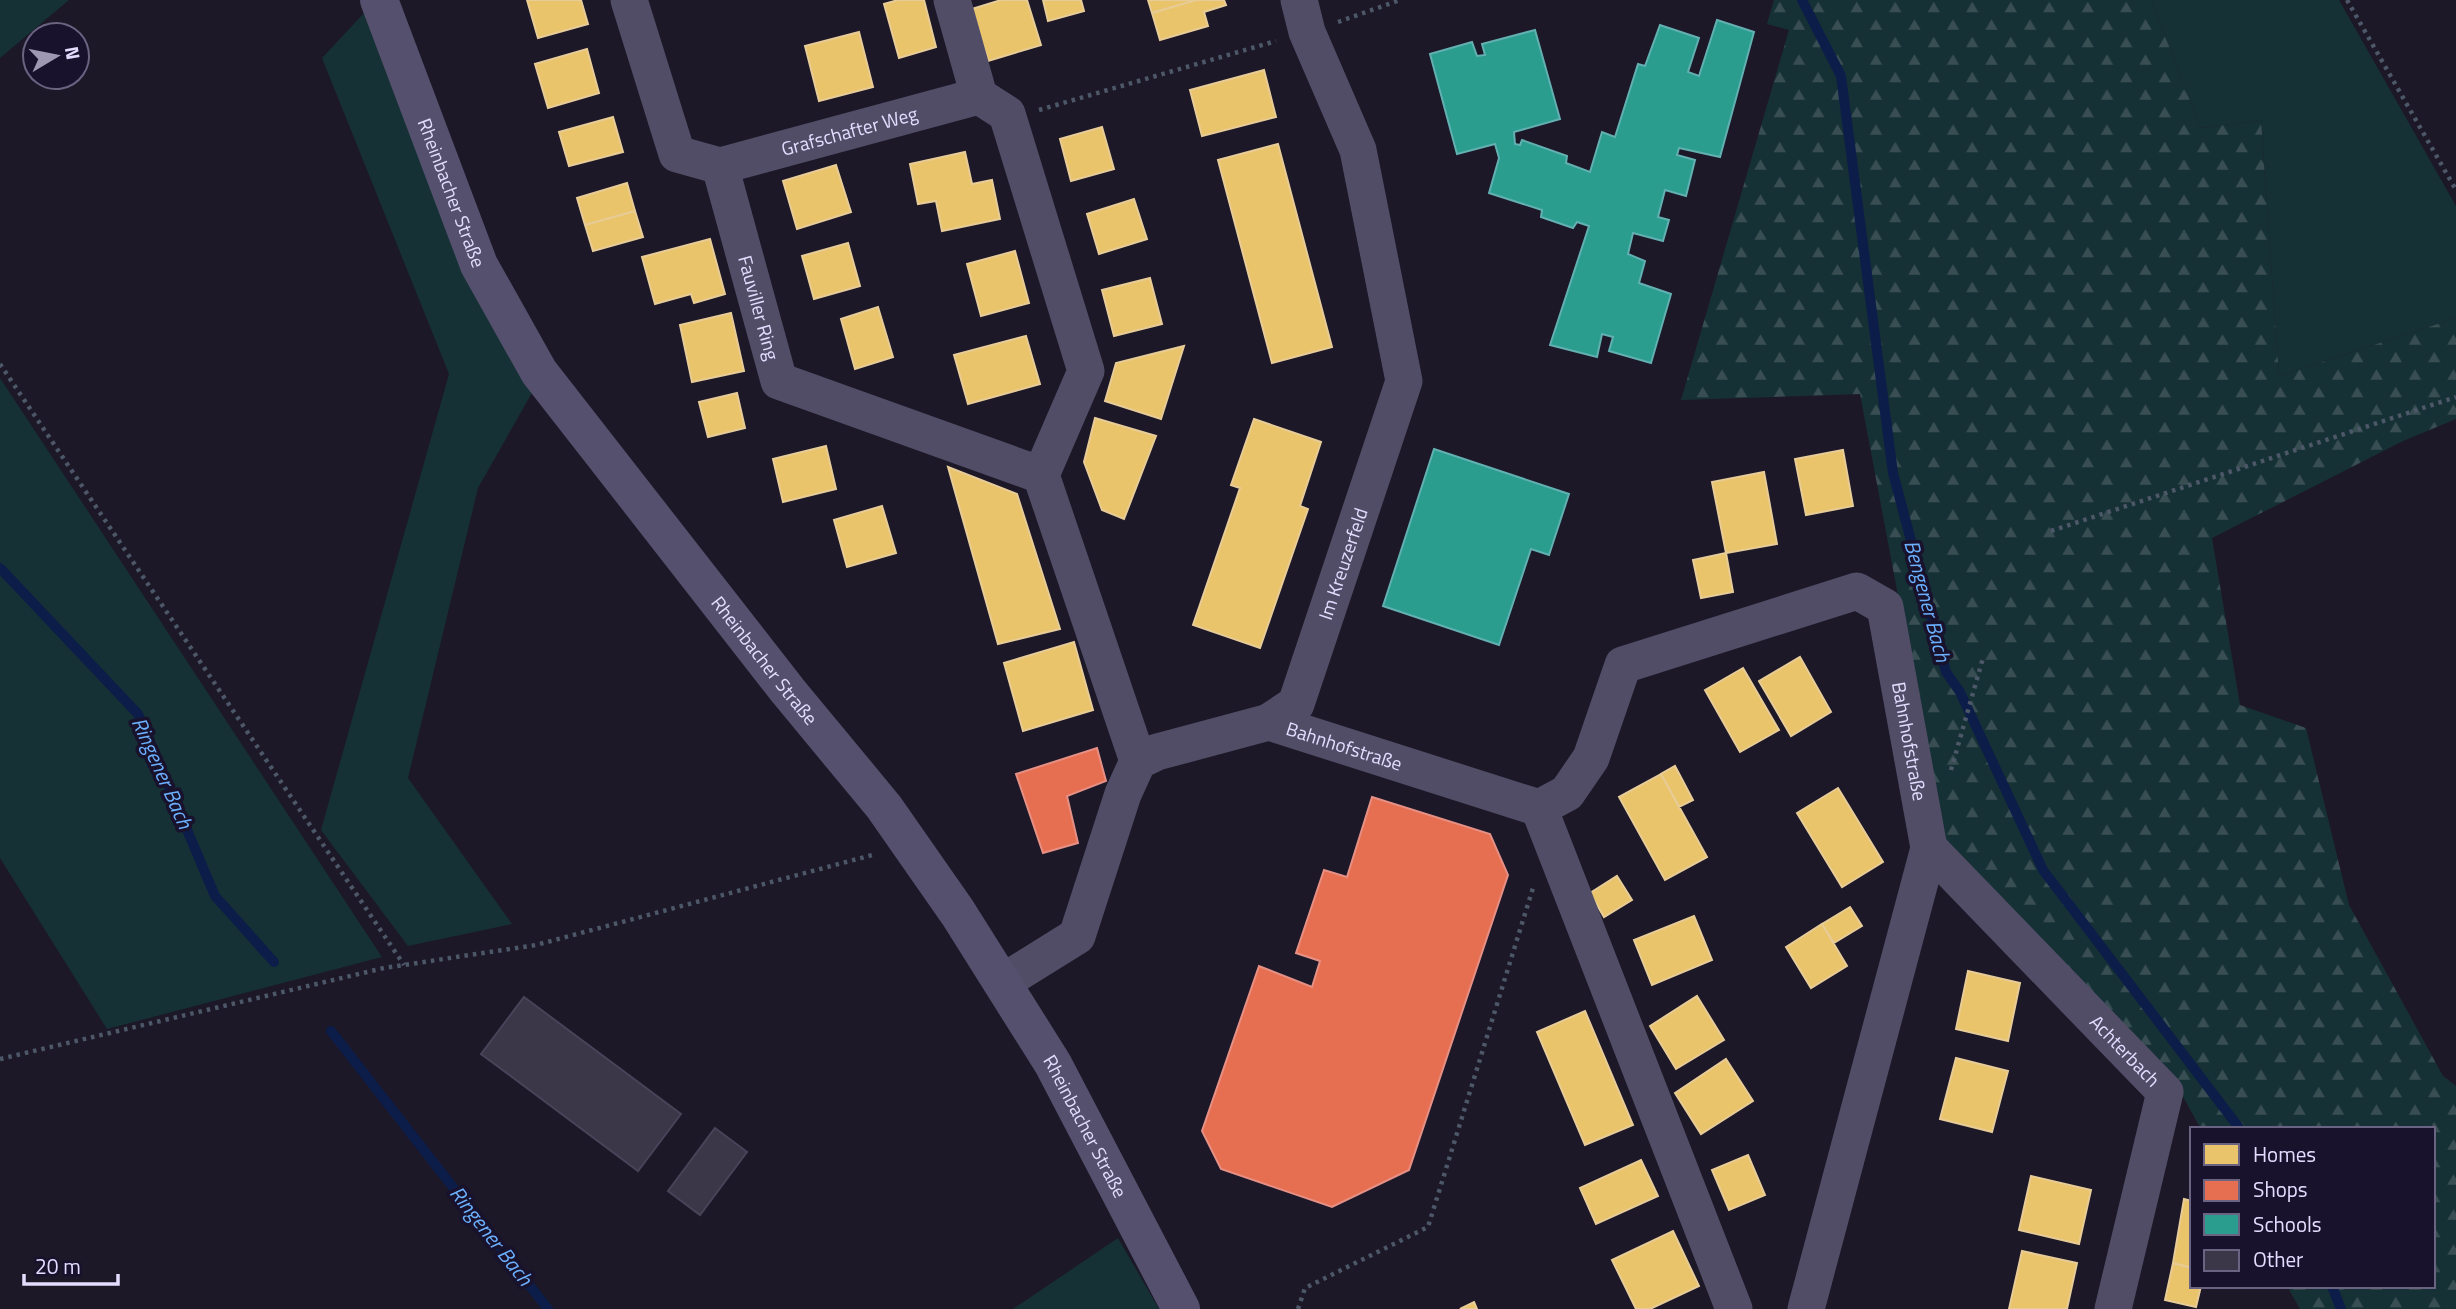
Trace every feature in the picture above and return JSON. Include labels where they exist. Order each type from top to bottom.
[{"type":"main road","name":"Rheinbacher Straße","points":[[379,0],[479,265],[539,372],[788,691],[884,807],[911,845],[1003,982],[1064,1083],[1181,1309]]},
{"type":"street","points":[[629,0],[677,154],[720,166]]},
{"type":"street","points":[[952,0],[993,105],[1086,370],[1041,475],[1138,761],[1123,794],[1077,936],[1003,982]]},
{"type":"street","name":"Im Kreuzerfeld","points":[[1138,761],[1157,752],[1269,722],[1296,704],[1404,381],[1358,150],[1303,16]]},
{"type":"street","name":"Grafschafter Weg","points":[[720,166],[993,105]]},
{"type":"street","name":"Fauviller Ring","points":[[720,166],[779,381],[1041,475]]},
{"type":"street","name":"Bahnhofstraße","points":[[1269,722],[1539,808],[1567,793],[1591,758],[1623,665],[1857,591],[1885,607],[1929,848],[1806,1309]]},
{"type":"street","points":[[1539,808],[1734,1309]]},
{"type":"street","name":"Achterbach","points":[[1929,848],[2165,1092],[2113,1309]]},
{"type":"path","points":[[993,105],[1044,110],[1303,16],[1400,0]]},
{"type":"path","points":[[2347,0],[2456,190]]},
{"type":"path","points":[[0,364],[404,965]]},
{"type":"path","points":[[2051,531],[2456,397]]},
{"type":"path","points":[[1964,726],[1983,658]]},
{"type":"path","points":[[0,1059],[404,965],[536,945],[911,845]]},
{"type":"path","points":[[1298,1309],[1306,1288],[1428,1227],[1536,876]]},
{"type":"green space","points":[[0,0],[69,0],[44,21],[21,21],[21,40],[0,58]]},
{"type":"green space","points":[[1774,0],[2151,0],[2201,128],[2261,120],[2279,376],[2456,318],[2456,419],[2403,441],[2212,538],[2240,705],[2306,728],[2349,905],[2443,1076],[2456,1086],[2456,1309],[2300,1309],[2288,1288],[2435,1288],[2435,1127],[2200,1127],[2181,1093],[1946,850],[1860,394],[1681,400],[1789,30],[1767,24]]},
{"type":"green space","points":[[2151,0],[2339,0],[2456,206],[2456,318],[2279,376],[2261,120],[2201,128]]},
{"type":"green space","points":[[365,12],[533,391],[478,488],[408,778],[512,924],[408,946],[321,830],[449,374],[322,58]]},
{"type":"green space","points":[[0,378],[382,957],[107,1029],[0,858]]},
{"type":"green space","points":[[1118,1238],[1159,1309],[1013,1309]]},
{"type":"building: Homes","points":[[527,0],[581,0],[588,24],[538,38]]},
{"type":"building: Homes","points":[[898,0],[924,0],[936,47],[899,58],[884,4]]},
{"type":"building: Homes","points":[[1001,0],[1027,0],[1041,45],[988,61],[972,9]]},
{"type":"building: Homes","points":[[1043,0],[1081,0],[1084,11],[1048,21]]},
{"type":"building: Homes","points":[[1148,0],[1196,0],[1152,13]]},
{"type":"building: Homes","points":[[1196,0],[1224,0],[1226,5],[1204,12],[1208,26],[1160,40],[1152,13]]},
{"type":"building: Homes","points":[[859,32],[873,87],[819,101],[805,46]]},
{"type":"building: Homes","points":[[587,49],[599,93],[548,108],[535,64]]},
{"type":"building: Homes","points":[[1264,70],[1276,117],[1202,136],[1190,90]]},
{"type":"building: Homes","points":[[613,117],[623,152],[569,166],[559,132]]},
{"type":"building: Homes","points":[[1102,127],[1114,169],[1071,181],[1060,139]]},
{"type":"building: Homes","points":[[1278,144],[1332,347],[1272,363],[1218,160]]},
{"type":"building: Homes","points":[[965,152],[972,184],[992,180],[1000,219],[942,231],[936,201],[918,204],[910,164]]},
{"type":"building: Homes","points":[[836,165],[851,212],[797,229],[783,181]]},
{"type":"building: Homes","points":[[627,183],[635,211],[585,225],[577,198]]},
{"type":"building: Homes","points":[[1134,199],[1147,239],[1099,254],[1087,214]]},
{"type":"building: Homes","points":[[635,211],[643,237],[593,251],[585,225]]},
{"type":"building: Homes","points":[[710,239],[725,294],[694,303],[691,294],[655,304],[642,257]]},
{"type":"building: Homes","points":[[848,243],[860,286],[814,299],[802,256]]},
{"type":"building: Homes","points":[[1015,251],[1029,303],[981,316],[967,264]]},
{"type":"building: Homes","points":[[1150,278],[1162,324],[1114,336],[1102,290]]},
{"type":"building: Homes","points":[[878,307],[893,357],[855,369],[841,319]]},
{"type":"building: Homes","points":[[731,313],[744,371],[692,382],[680,325]]},
{"type":"building: Homes","points":[[1026,336],[1040,384],[968,404],[954,355]]},
{"type":"building: Homes","points":[[1184,346],[1161,419],[1105,401],[1116,363]]},
{"type":"building: Homes","points":[[737,393],[745,428],[708,437],[699,402]]},
{"type":"building: Homes","points":[[1095,418],[1156,436],[1124,519],[1102,510],[1084,462]]},
{"type":"building: Homes","points":[[1254,419],[1321,442],[1300,506],[1308,509],[1260,648],[1193,625],[1240,488],[1231,485]]},
{"type":"building: Homes","points":[[826,446],[836,489],[783,502],[773,459]]},
{"type":"building: Homes","points":[[1843,450],[1853,506],[1806,515],[1795,459]]},
{"type":"building: Homes","points":[[948,467],[1017,494],[1060,629],[998,644]]},
{"type":"building: Homes","points":[[1764,472],[1777,544],[1726,553],[1712,482]]},
{"type":"building: Homes","points":[[882,506],[896,553],[847,567],[834,520]]},
{"type":"building: Homes","points":[[1726,553],[1733,592],[1701,598],[1693,560]]},
{"type":"building: Homes","points":[[1074,642],[1093,710],[1023,731],[1004,663]]},
{"type":"building: Homes","points":[[1800,657],[1831,712],[1791,736],[1759,681]]},
{"type":"building: Homes","points":[[1743,668],[1779,730],[1740,752],[1705,690]]},
{"type":"building: Homes","points":[[1675,766],[1693,800],[1679,807],[1661,774]]},
{"type":"building: Homes","points":[[1661,774],[1707,857],[1665,880],[1619,797]]},
{"type":"building: Homes","points":[[1838,788],[1883,862],[1842,887],[1797,813]]},
{"type":"building: Homes","points":[[1617,876],[1632,900],[1604,917],[1590,893]]},
{"type":"building: Homes","points":[[1850,907],[1862,926],[1834,943],[1822,924]]},
{"type":"building: Homes","points":[[1694,916],[1712,960],[1652,985],[1634,940]]},
{"type":"building: Homes","points":[[1822,924],[1847,966],[1811,988],[1786,947]]},
{"type":"building: Homes","points":[[1968,971],[2020,983],[2008,1041],[1956,1029]]},
{"type":"building: Homes","points":[[1697,996],[1724,1040],[1676,1069],[1650,1026]]},
{"type":"building: Homes","points":[[1585,1011],[1633,1125],[1585,1145],[1537,1032]]},
{"type":"building: Homes","points":[[1956,1058],[2008,1071],[1992,1132],[1940,1119]]},
{"type":"building: Homes","points":[[1726,1059],[1753,1101],[1701,1134],[1675,1093]]},
{"type":"building: Homes","points":[[1748,1155],[1765,1195],[1729,1210],[1712,1170]]},
{"type":"building: Homes","points":[[1641,1160],[1658,1196],[1596,1224],[1580,1188]]},
{"type":"building: Homes","points":[[2031,1176],[2091,1190],[2079,1244],[2019,1230]]},
{"type":"building: Homes","points":[[2184,1199],[2190,1200],[2190,1267],[2173,1263]]},
{"type":"building: Homes","points":[[1673,1231],[1699,1286],[1650,1309],[1636,1309],[1612,1260]]},
{"type":"building: Homes","points":[[2022,1251],[2077,1263],[2067,1309],[2009,1309]]},
{"type":"building: Homes","points":[[2173,1263],[2190,1267],[2190,1288],[2201,1288],[2196,1307],[2165,1300]]},
{"type":"building: Homes","points":[[1474,1302],[1477,1309],[1460,1309]]},
{"type":"building: Shops","points":[[1097,748],[1106,781],[1067,796],[1078,843],[1043,853],[1016,774]]},
{"type":"building: Shops","points":[[1372,797],[1490,834],[1508,875],[1409,1170],[1332,1207],[1221,1169],[1202,1131],[1259,966],[1312,987],[1320,961],[1296,953],[1324,870],[1347,877]]},
{"type":"building: Schools","points":[[1717,20],[1754,32],[1720,157],[1679,148],[1677,155],[1695,160],[1686,196],[1665,190],[1658,217],[1669,220],[1663,241],[1633,233],[1628,254],[1645,261],[1639,283],[1671,294],[1651,363],[1609,351],[1613,337],[1602,334],[1597,357],[1550,345],[1589,226],[1577,222],[1573,228],[1541,217],[1542,210],[1489,193],[1499,158],[1495,144],[1457,154],[1430,54],[1472,42],[1477,56],[1485,55],[1482,44],[1535,30],[1560,119],[1514,132],[1515,144],[1520,145],[1522,140],[1567,156],[1566,163],[1590,172],[1602,132],[1615,137],[1638,64],[1645,66],[1660,25],[1699,38],[1688,72],[1699,76]]},
{"type":"building: Schools","points":[[1434,449],[1569,494],[1549,555],[1531,549],[1499,645],[1383,606]]},
{"type":"building: Other","points":[[524,997],[681,1114],[638,1171],[481,1054]]},
{"type":"building: Other","points":[[715,1128],[747,1152],[700,1215],[668,1191]]},
{"type":"waterway","name":"Bengener Bach","points":[[1802,0],[1841,76],[1893,473],[1946,672],[1960,692],[2043,870],[2238,1127]]},
{"type":"waterway","name":"Ringener Bach","points":[[0,568],[138,714],[215,896],[274,962]]},
{"type":"waterway","name":"Ringener Bach","points":[[331,1031],[548,1309]]},
{"type":"waterway","name":"Bengener Bach","points":[[2333,1288],[2341,1309]]}]
